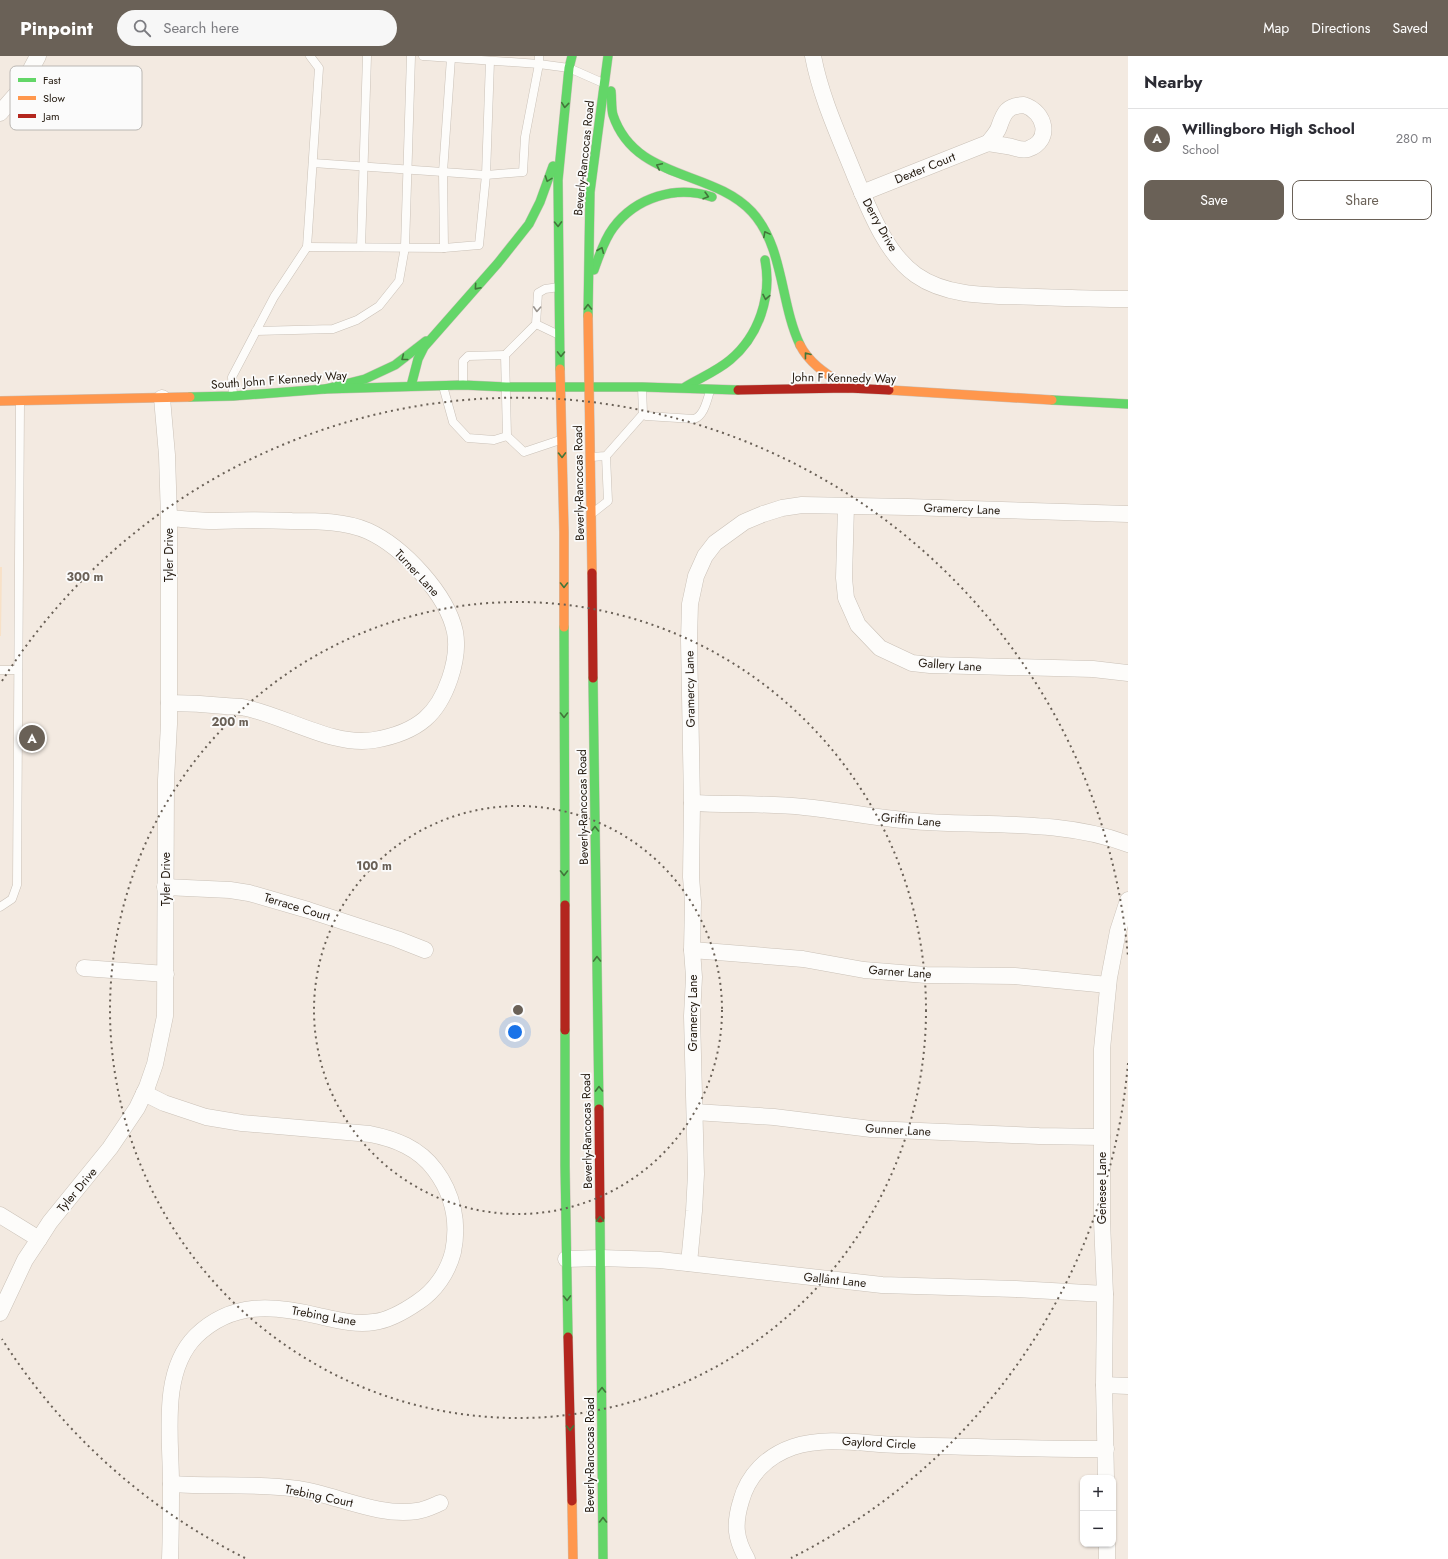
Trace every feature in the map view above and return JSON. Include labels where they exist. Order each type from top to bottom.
[{"type":"main road","name":"Beverly-Rancocas Road","points":[[572,56],[569,68],[558,180],[561,336],[560,388],[562,439],[566,1259],[573,1559]]},
{"type":"main road","name":"Beverly-Rancocas Road","points":[[603,1559],[601,1258],[588,286],[590,192],[609,56]]},
{"type":"main road","points":[[609,56],[612,115],[621,135],[635,152],[657,165],[708,184],[732,196],[752,212],[766,232],[776,255],[791,328],[802,348],[816,366],[848,388]]},
{"type":"main road","points":[[411,386],[418,359],[424,347],[498,263],[529,224],[540,202],[561,143]]},
{"type":"main road","points":[[588,286],[602,246],[613,227],[627,213],[644,202],[663,194],[685,191],[707,195],[721,202]]},
{"type":"main road","points":[[685,387],[731,360],[753,334],[763,312],[768,288],[767,264],[763,251]]},
{"type":"main road","points":[[325,388],[365,379],[395,364],[435,334]]},
{"type":"main road","name":"South John F Kennedy Way","points":[[0,401],[233,396],[325,388],[443,385],[506,388],[560,388]]},
{"type":"main road","name":"John F Kennedy Way","points":[[560,388],[685,387],[753,390],[848,388],[1128,404]]},
{"type":"street","points":[[33,66],[38,56]]},
{"type":"street","name":"Derry Drive","points":[[813,56],[826,107],[862,193],[891,249],[916,275],[933,284],[950,290],[986,295],[1128,299]]},
{"type":"street","points":[[0,113],[10,102]]},
{"type":"street","name":"Dexter Court","points":[[862,193],[988,144]]},
{"type":"street","name":"Tyler Drive","points":[[0,1313],[25,1260],[50,1222],[110,1148],[137,1108],[155,1064],[161,1041],[165,1016],[166,974],[166,780],[169,702],[169,518],[167,455],[162,398]]},
{"type":"street","name":"Gramercy Lane","points":[[690,1263],[695,1194],[695,1112],[692,1016],[694,977],[692,950],[693,902],[691,877],[692,803],[689,662],[690,604],[696,576],[705,556],[715,542],[744,522],[762,514],[782,508],[802,505],[1128,514]]},
{"type":"street","name":"Gallery Lane","points":[[846,506],[844,578],[846,598],[858,625],[880,648],[912,662],[930,665],[1094,669],[1128,673]]},
{"type":"street","name":"Turner Lane","points":[[169,518],[212,521],[326,522],[347,524],[368,531],[386,541],[401,554],[420,572],[441,597],[450,615],[455,633],[456,652],[453,670],[446,688],[437,704],[426,718],[404,732],[374,740],[356,741],[338,738],[245,708],[210,704],[169,702]]},
{"type":"street","name":"Griffin Lane","points":[[692,803],[786,805],[925,822],[1038,826],[1089,832],[1128,844]]},
{"type":"street","name":"Terrace Court","points":[[165,887],[230,890],[255,894],[370,930],[425,950]]},
{"type":"street","name":"Genesee Lane","points":[[1106,1475],[1102,1221],[1102,1049],[1108,986],[1118,931],[1128,900]]},
{"type":"street","name":"Garner Lane","points":[[692,950],[803,959],[864,970],[926,975],[1015,976],[1108,986]]},
{"type":"street","points":[[84,968],[166,974]]},
{"type":"street","name":"Trebing Lane","points":[[144,1093],[164,1104],[206,1117],[242,1123],[370,1134],[389,1138],[422,1156],[435,1169],[445,1184],[452,1202],[455,1220],[456,1238],[452,1256],[445,1272],[436,1287],[408,1310],[375,1322],[356,1323],[282,1308],[264,1307],[245,1309],[226,1315],[210,1324],[195,1337],[183,1352],[176,1369],[171,1399],[170,1559]]},
{"type":"street","name":"Gunner Lane","points":[[695,1112],[780,1118],[871,1129],[1102,1137]]},
{"type":"street","points":[[0,1215],[39,1239]]},
{"type":"street","name":"Gallant Lane","points":[[566,1259],[601,1258],[690,1263],[859,1284],[1016,1289],[1104,1294]]},
{"type":"street","points":[[1104,1386],[1128,1386]]},
{"type":"street","name":"Gaylord Circle","points":[[747,1559],[738,1541],[736,1524],[744,1490],[752,1476],[764,1463],[778,1453],[794,1447],[826,1441],[1106,1449]]},
{"type":"street","name":"Trebing Court","points":[[171,1484],[298,1489],[372,1508],[405,1512],[419,1511],[440,1503]]},
{"type":"street","points":[[1107,1547],[1107,1559]]},
{"type":"lane","points":[[233,396],[232,377],[274,297],[307,247],[319,68],[310,56]]},
{"type":"lane","points":[[361,248],[367,56]]},
{"type":"lane","points":[[256,331],[333,328],[357,320],[379,306],[399,281],[405,247],[412,56]]},
{"type":"lane","points":[[423,56],[490,61],[539,60]]},
{"type":"lane","points":[[530,56],[569,68],[604,84]]},
{"type":"lane","points":[[444,248],[443,172],[451,58]]},
{"type":"lane","points":[[313,163],[486,175],[523,172],[525,137],[539,60]]},
{"type":"lane","points":[[307,247],[444,248],[479,246],[486,175],[490,61]]},
{"type":"lane","points":[[463,385],[463,361],[468,356],[505,355],[536,324],[538,293],[545,289],[559,287]]},
{"type":"lane","points":[[536,324],[561,336]]},
{"type":"lane","points":[[505,355],[507,436],[524,452],[562,439]]},
{"type":"lane","points":[[443,385],[453,422],[468,438],[494,440],[507,436]]},
{"type":"lane","points":[[591,514],[608,500],[606,456],[643,414],[642,387]]},
{"type":"lane","points":[[643,414],[646,416],[699,417],[702,414],[711,388]]},
{"type":"lane","points":[[0,908],[12,899],[17,885],[20,401]]},
{"type":"lane","points":[[590,457],[606,456]]},
{"type":"lane","points":[[0,670],[18,670]]},
{"type":"shaded area","points":[[0,567],[2,567],[1,636],[0,636]]},
{"type":"traffic: fast","points":[[560,369],[558,180],[569,68],[572,56]]},
{"type":"traffic: fast","points":[[588,316],[590,192],[608,56]]},
{"type":"traffic: fast","points":[[611,91],[613,115],[624,136],[638,152],[656,163],[716,188],[735,198],[752,212],[762,226],[776,258],[789,311],[800,345]]},
{"type":"traffic: fast","points":[[411,386],[418,359],[424,347],[498,263],[529,224],[540,202],[553,166]]},
{"type":"traffic: fast","points":[[594,270],[602,248],[613,228],[622,217],[633,208],[645,201],[671,193],[685,192],[712,197]]},
{"type":"traffic: fast","points":[[685,387],[725,364],[749,339],[756,327],[765,301],[767,287],[765,260]]},
{"type":"traffic: fast","points":[[325,389],[365,379],[395,365],[426,341]]},
{"type":"traffic: fast","points":[[190,397],[233,396],[325,389],[463,385],[506,387],[642,387],[738,390]]},
{"type":"traffic: fast","points":[[1052,400],[1128,404]]},
{"type":"traffic: fast","points":[[564,627],[565,905]]},
{"type":"traffic: fast","points":[[593,678],[599,1109]]},
{"type":"traffic: fast","points":[[565,1030],[565,1166],[568,1337]]},
{"type":"traffic: fast","points":[[600,1218],[603,1559]]},
{"type":"traffic: slow","points":[[588,316],[592,573]]},
{"type":"traffic: slow","points":[[800,345],[815,364],[848,388]]},
{"type":"traffic: slow","points":[[560,369],[564,532],[564,627]]},
{"type":"traffic: slow","points":[[889,390],[1052,400]]},
{"type":"traffic: slow","points":[[0,401],[190,397]]},
{"type":"traffic: slow","points":[[572,1501],[573,1559]]},
{"type":"traffic: jam","points":[[738,390],[848,388],[889,390]]},
{"type":"traffic: jam","points":[[592,573],[593,678]]},
{"type":"traffic: jam","points":[[565,905],[565,1030]]},
{"type":"traffic: jam","points":[[599,1109],[600,1218]]},
{"type":"traffic: jam","points":[[568,1337],[572,1501]]},
{"type":"place","name":"Willingboro High School","points":[[32,738]]}]
